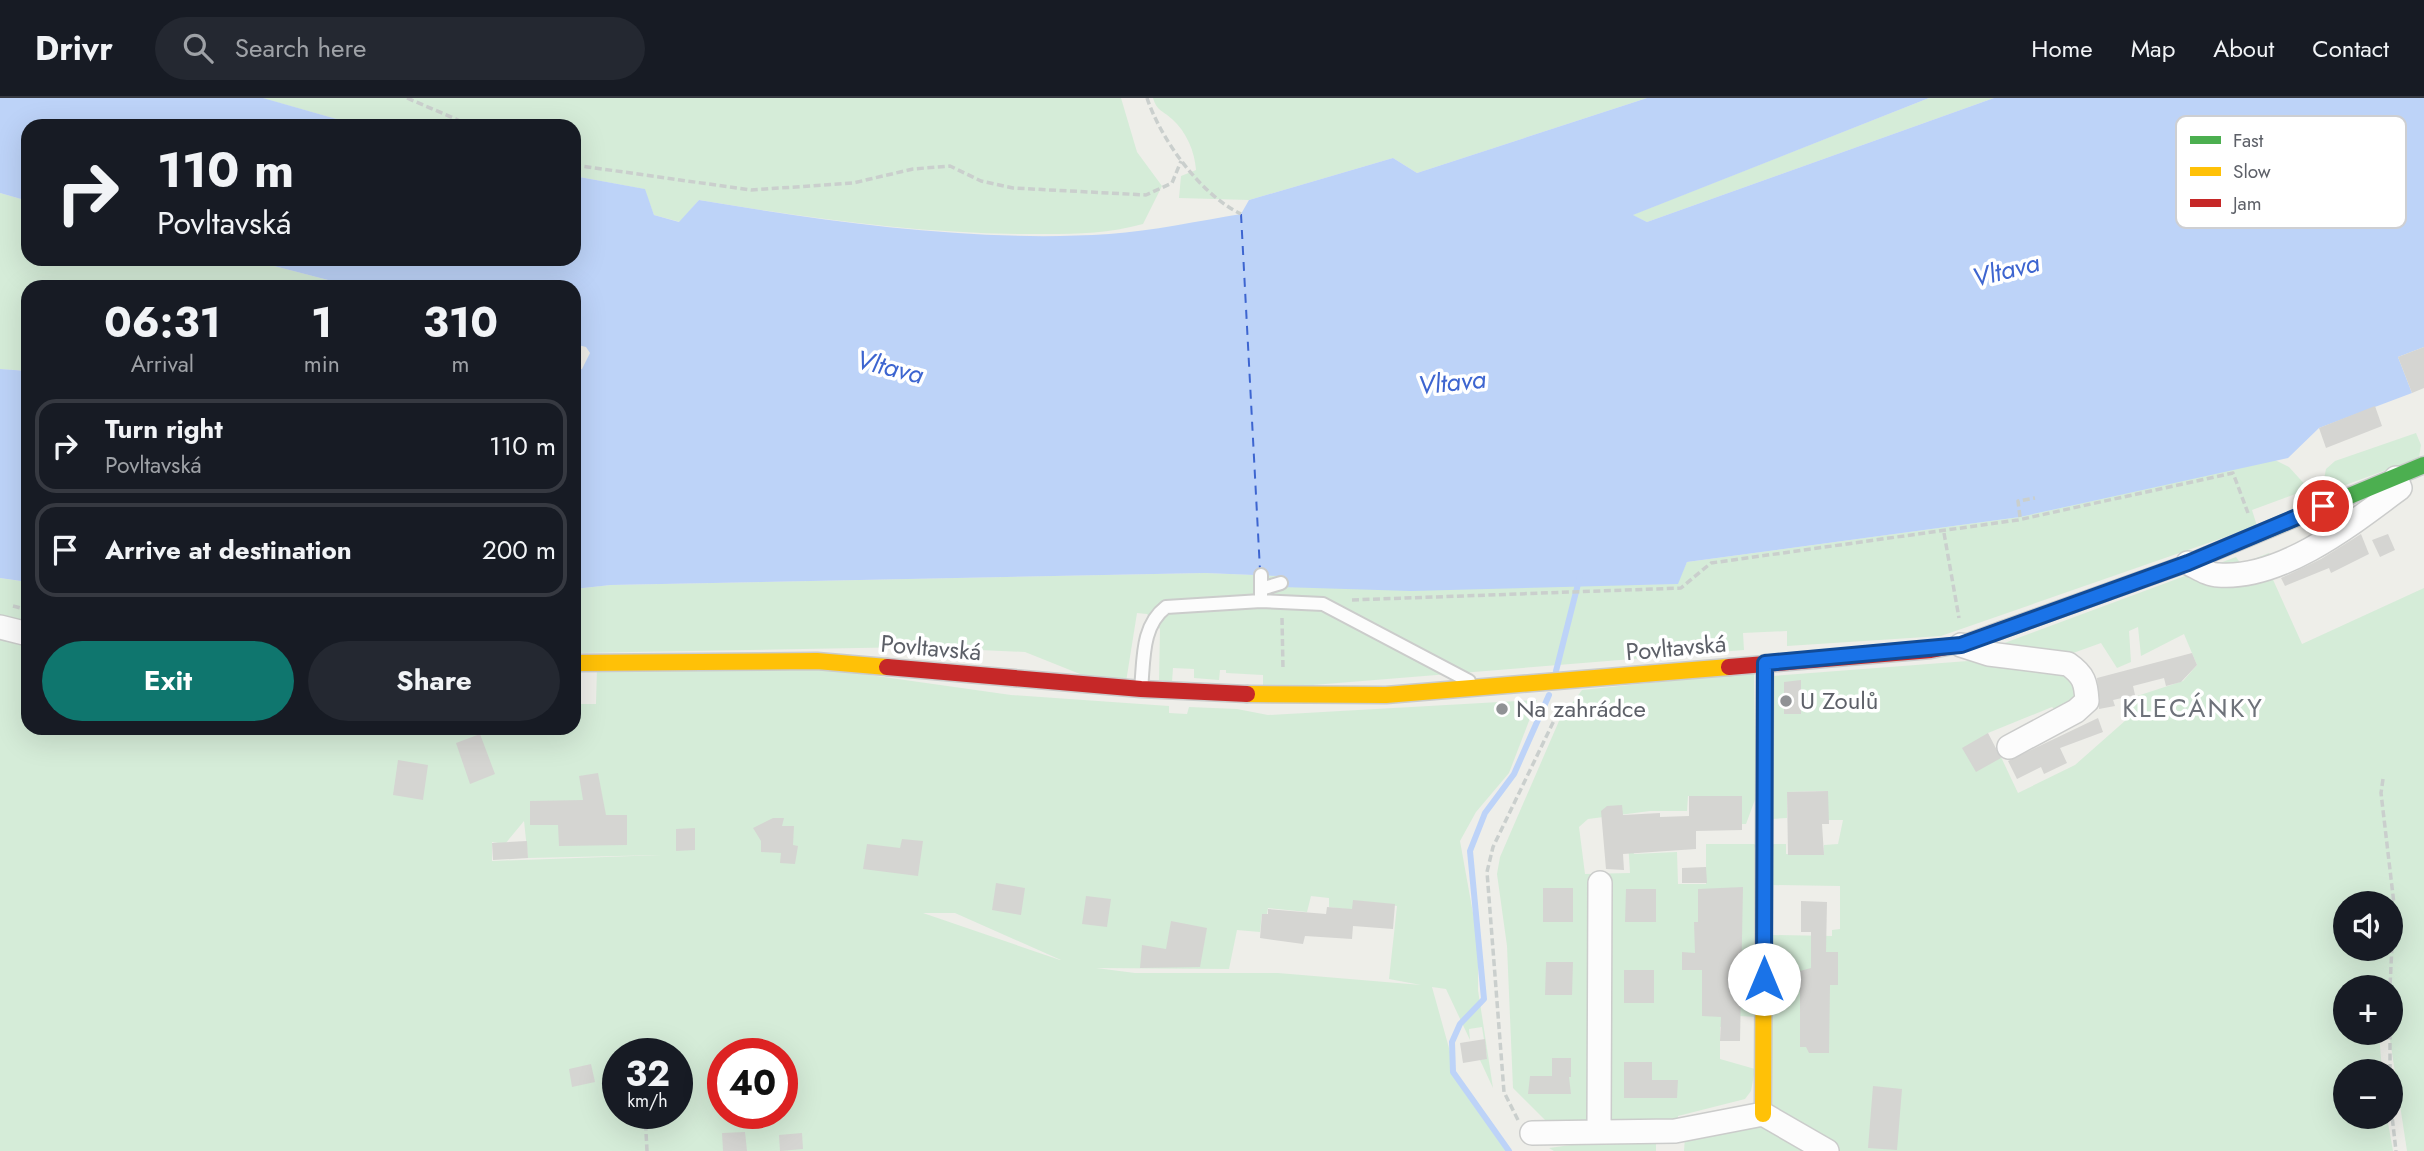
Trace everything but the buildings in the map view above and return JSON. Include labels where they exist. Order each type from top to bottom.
[{"type":"street","name":"Povltavská","points":[[581,663],[817,661],[1141,690],[1283,696],[1387,695],[1962,645],[2188,563],[2256,535],[2321,501],[2424,465]]},
{"type":"street","points":[[2188,563],[2216,576],[2269,568],[2340,533],[2400,488],[2396,477]]},
{"type":"street","points":[[0,627],[21,632]]},
{"type":"street","points":[[1962,645],[1989,654],[2068,664],[2079,671],[2085,682],[2087,701],[2076,711],[2009,747]]},
{"type":"street","points":[[1763,1114],[1765,663]]},
{"type":"street","points":[[1598,1131],[1600,883]]},
{"type":"street","points":[[1532,1133],[1675,1131],[1763,1114],[1827,1151]]},
{"type":"lane","points":[[1261,575],[1261,595]]},
{"type":"lane","points":[[1141,690],[1147,631],[1153,617],[1166,607],[1261,595],[1281,583]]},
{"type":"lane","points":[[1261,595],[1282,602],[1323,604],[1483,688]]},
{"type":"path","points":[[407,98],[456,119]]},
{"type":"path","points":[[1147,98],[1155,123],[1173,145],[1181,161],[1220,204],[1241,215]]},
{"type":"path","points":[[581,166],[751,190],[853,183],[914,169],[950,166],[981,181],[1013,187],[1146,195],[1159,192],[1172,183],[1181,161]]},
{"type":"path","points":[[1323,604],[1332,600],[1569,594],[1681,588],[1711,563],[2018,520],[2233,473],[2256,535]]},
{"type":"path","points":[[2021,517],[2018,501],[2035,498]]},
{"type":"path","points":[[1944,532],[1962,645]]},
{"type":"path","points":[[1282,602],[1283,670]]},
{"type":"path","points":[[1532,1133],[1517,1119],[1504,1093],[1487,872],[1493,847],[1567,694],[1569,680]]},
{"type":"path","points":[[2383,779],[2381,793],[2394,904],[2391,975]]},
{"type":"path","points":[[646,1129],[647,1151]]},
{"type":"path","points":[[2394,1129],[2396,1151]]},
{"type":"green space","points":[[262,98],[1121,98],[1137,152],[1162,186],[1143,224],[1086,233],[987,233],[904,228],[822,219],[699,200],[680,222],[654,215],[644,189],[581,177],[581,119],[336,119]]},
{"type":"green space","points":[[1153,98],[1647,98],[1417,173],[1393,158],[1249,200],[1179,198],[1181,176],[1196,170],[1194,156],[1182,130],[1158,108]]},
{"type":"green space","points":[[1929,98],[1994,98],[1647,222],[1632,215]]},
{"type":"green space","points":[[0,193],[21,199],[21,266],[274,266],[328,280],[21,280],[21,370],[0,369]]},
{"type":"green space","points":[[2416,433],[2421,445],[2419,458],[2329,491],[2323,484],[2326,469],[2335,461]]},
{"type":"green space","points":[[2275,460],[2289,467],[2309,489],[2252,510],[2257,526],[1941,636],[1787,646],[1787,631],[1743,633],[1744,650],[1263,689],[1263,675],[1226,673],[1226,670],[1220,670],[1219,680],[1194,678],[1194,669],[1173,668],[1172,682],[1159,680],[1160,629],[1147,614],[1137,613],[1126,682],[1095,680],[1025,652],[914,647],[581,653],[581,588],[611,585],[1205,573],[1280,576],[1281,587],[1677,584],[1687,562],[2020,517]]},
{"type":"green space","points":[[2269,553],[2274,562],[2270,573],[2302,644],[2424,588],[2424,1151],[2407,1151],[2403,1125],[2403,1059],[2393,1059],[2391,1045],[2403,1045],[2403,975],[2333,975],[2333,1045],[2380,1045],[2381,1059],[2333,1059],[2333,1129],[2389,1129],[2393,1151],[1838,1151],[1773,1114],[1771,935],[1832,936],[1832,930],[1840,929],[1840,886],[1771,885],[1772,844],[1786,844],[1786,854],[1823,855],[1824,845],[1838,844],[1843,820],[1828,820],[1827,791],[1787,792],[1787,818],[1772,819],[1773,676],[1981,660],[2073,676],[2078,695],[2061,715],[2052,707],[1988,733],[1976,771],[2001,757],[2018,793],[2075,765],[2126,720],[2125,700],[2183,681],[2197,665],[2184,634],[2141,656],[2138,627],[2129,631],[2131,662],[2117,668],[2101,643],[2062,657],[1991,648],[2236,557],[2241,564]]},
{"type":"green space","points":[[0,578],[21,581],[21,735],[581,735],[581,704],[596,704],[597,668],[834,670],[1011,695],[1169,706],[1169,713],[1187,714],[1189,707],[1237,709],[1268,715],[1537,700],[1509,773],[1476,812],[1460,841],[1478,941],[1478,990],[1493,1088],[1480,1060],[1487,1058],[1482,1027],[1469,1029],[1470,1040],[1446,989],[1432,987],[1459,1084],[1506,1151],[0,1151]],"holes":[[[524,821],[528,858],[661,855],[492,861],[492,842],[505,844]],[[1311,896],[1329,898],[1329,907],[1354,910],[1356,901],[1397,906],[1389,979],[1421,985],[1278,973],[1135,973],[1096,968],[1229,969],[1237,930],[1260,932],[1262,914],[1267,914],[1268,908],[1307,912]],[[923,913],[955,913],[1061,960]]]},
{"type":"green space","points":[[1754,672],[1756,797],[1746,824],[1742,824],[1742,796],[1688,796],[1687,811],[1650,811],[1588,819],[1579,827],[1585,874],[1630,873],[1627,825],[1631,823],[1634,854],[1677,852],[1678,884],[1706,884],[1706,844],[1757,844],[1756,982],[1741,982],[1711,1001],[1756,1002],[1756,1017],[1740,1016],[1720,1027],[1720,1059],[1755,1069],[1751,1091],[1745,1099],[1678,1116],[1678,1121],[1548,1123],[1513,1088],[1507,946],[1497,874],[1500,857],[1559,721],[1582,690]]},
{"type":"green space","points":[[1768,1124],[1818,1151],[1684,1151],[1685,1137]]},
{"type":"green space","points":[[1656,1142],[1656,1151],[1554,1151],[1549,1148],[1578,1144]]},
{"type":"water","points":[[0,98],[263,98],[336,119],[21,119],[21,199],[0,193]]},
{"type":"water","name":"Vltava","points":[[1647,98],[1929,98],[1633,215],[1647,222],[1994,98],[2424,98],[2424,347],[2398,357],[2412,393],[2319,428],[2288,458],[2020,517],[1687,562],[1678,584],[1411,591],[1281,587],[1279,576],[1205,573],[611,585],[581,588],[581,369],[590,353],[586,347],[581,346],[581,280],[328,280],[274,266],[581,266],[581,177],[645,189],[654,215],[679,222],[699,200],[903,229],[1008,236],[1059,236],[1126,233],[1241,214],[1249,200],[1393,158],[1417,173]]},
{"type":"water","points":[[0,369],[21,370],[21,581],[0,578]]},
{"type":"waterway","points":[[1556,671],[1580,576]]},
{"type":"waterway","points":[[1509,1151],[1453,1072],[1452,1042],[1460,1024],[1484,999],[1470,851],[1485,813],[1514,774],[1549,695]]},
{"type":"ferry route","points":[[1241,214],[1260,570]]},
{"type":"traffic: fast","points":[[2001,630],[2188,563],[2424,465]]},
{"type":"traffic: fast","points":[[1764,846],[1765,663]]},
{"type":"traffic: slow","points":[[581,663],[817,661],[887,667]]},
{"type":"traffic: slow","points":[[1247,694],[1386,695],[1729,667]]},
{"type":"traffic: slow","points":[[1763,1114],[1764,846]]},
{"type":"traffic: jam","points":[[1729,667],[1931,650],[1963,644],[2001,630]]},
{"type":"traffic: jam","points":[[887,667],[1141,689],[1247,694]]},
{"type":"place","name":"U Zoulů","points":[[1786,701]]},
{"type":"place","name":"Na zahrádce","points":[[1502,709]]},
{"type":"district","name":"KLECÁNKY","points":[[2193,708]]},
{"type":"route","points":[[1764,979],[1765,663],[1931,650],[1961,645],[2188,563],[2323,506]]}]
